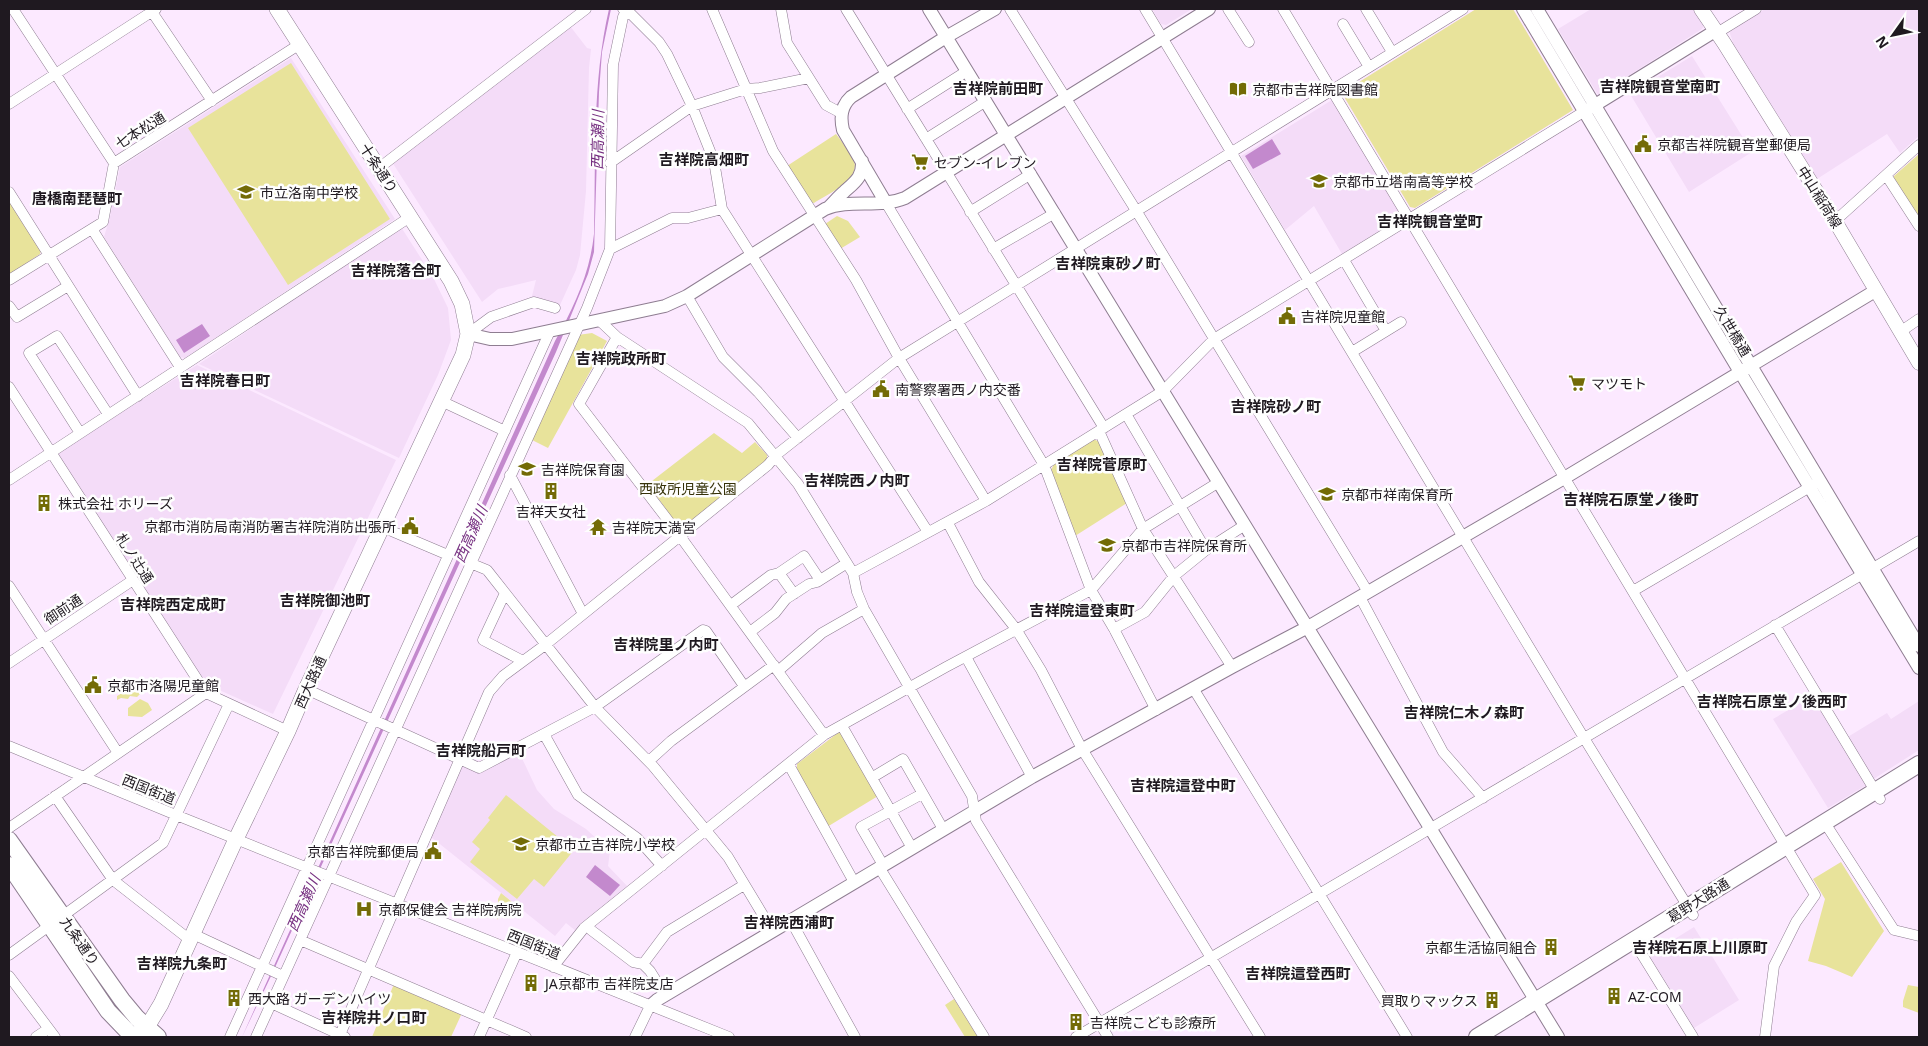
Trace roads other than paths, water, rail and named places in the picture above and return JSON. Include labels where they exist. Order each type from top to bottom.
[{"type":"highway","name":"葛野大路通","points":[[1477,1037],[1539,1004],[1828,826],[1878,795],[1919,764]]},
{"type":"highway","name":"葛野大路通","points":[[1878,795],[1919,775]]},
{"type":"highway","name":"九条通り","points":[[9,840],[57,921]]},
{"type":"highway","name":"九条通り","points":[[9,865],[137,1018],[141,1035]]},
{"type":"highway","name":"葛野大路通","points":[[1495,1037],[1539,1004]]},
{"type":"main road","name":"十条通り","points":[[277,9],[457,292],[462,304],[468,334]]},
{"type":"main road","name":"中山稲荷線","points":[[1701,9],[1835,221],[1919,363]]},
{"type":"main road","name":"西大路通","points":[[141,1035],[161,1004],[236,839],[463,355],[468,334]]},
{"type":"street","points":[[14,9],[114,163]]},
{"type":"street","points":[[379,168],[586,9]]},
{"type":"street","points":[[625,9],[659,42],[667,54],[692,106],[714,161],[722,209],[928,532]]},
{"type":"street","points":[[256,1037],[577,325],[587,308],[610,249],[613,65],[625,9]]},
{"type":"street","points":[[712,9],[774,151],[856,280],[899,358],[986,501]]},
{"type":"street","points":[[781,9],[787,43],[826,105],[841,113]]},
{"type":"street","points":[[846,9],[1101,429],[1143,529],[1232,667]]},
{"type":"street","points":[[929,9],[1558,1037]]},
{"type":"street","points":[[995,9],[946,36],[851,97],[841,113],[844,130],[1044,465],[1090,590],[1114,629],[1156,710]]},
{"type":"street","points":[[1010,9],[1067,98],[1214,339],[1364,594],[1442,752],[1483,798]]},
{"type":"street","points":[[1145,9],[1690,911]]},
{"type":"street","points":[[829,207],[847,204],[886,203],[905,198],[1209,9]]},
{"type":"street","points":[[1228,9],[1249,42]]},
{"type":"street","points":[[1283,9],[1816,895],[1796,922],[1774,966],[1765,1037]]},
{"type":"street","points":[[1366,9],[1392,52]]},
{"type":"street","points":[[271,1003],[342,1036],[489,692],[503,676],[545,645],[768,465],[776,455],[899,358],[1014,285],[1137,212],[1463,9]]},
{"type":"street","name":"久世橋通","points":[[1523,9],[1590,108],[1752,365],[1821,481],[1919,668]]},
{"type":"street","name":"久世橋通","points":[[1537,9],[1590,108],[1740,372],[1809,487],[1919,646]]},
{"type":"street","points":[[853,573],[986,501],[1163,391],[1214,339],[1590,108],[1756,9]]},
{"type":"street","points":[[9,104],[152,10],[212,101]]},
{"type":"street","points":[[1344,24],[1369,67]]},
{"type":"street","name":"七本松通","points":[[9,280],[103,222],[114,163],[300,44]]},
{"type":"street","points":[[907,109],[967,71]]},
{"type":"street","points":[[610,163],[692,106],[746,89],[809,78]]},
{"type":"street","points":[[926,139],[986,101]]},
{"type":"street","points":[[1835,221],[1919,146]]},
{"type":"street","points":[[468,334],[503,340],[665,306],[687,296],[829,207],[854,185],[859,178],[862,161]]},
{"type":"street","points":[[970,212],[1031,174]]},
{"type":"street","points":[[1886,175],[1919,226]]},
{"type":"street","points":[[9,192],[138,396]]},
{"type":"street","points":[[610,249],[672,218],[688,218],[722,209]]},
{"type":"street","points":[[993,250],[1054,213]]},
{"type":"street","points":[[9,480],[410,217]]},
{"type":"street","points":[[92,229],[180,367]]},
{"type":"street","points":[[1344,260],[1386,331]]},
{"type":"street","points":[[9,306],[17,318],[68,286]]},
{"type":"street","points":[[635,1037],[650,1006],[790,919],[1032,777],[1308,627],[1566,477],[1875,291]]},
{"type":"street","points":[[687,296],[723,357],[758,392],[798,438]]},
{"type":"street","points":[[468,334],[491,317],[534,302],[555,308]]},
{"type":"street","points":[[1900,332],[1919,319]]},
{"type":"street","points":[[600,321],[617,337],[748,423],[798,484],[853,573],[857,592],[864,609],[972,796],[976,821],[1108,1037]]},
{"type":"street","points":[[1352,352],[1401,322]]},
{"type":"street","points":[[230,1037],[551,331]]},
{"type":"street","points":[[80,433],[29,354],[57,336],[108,414]]},
{"type":"street","points":[[617,337],[579,404],[731,605],[824,736]]},
{"type":"street","name":"札ノ辻通","points":[[9,387],[206,693]]},
{"type":"street","points":[[441,401],[505,431]]},
{"type":"street","points":[[1126,414],[1206,550]]},
{"type":"street","points":[[510,475],[583,614]]},
{"type":"street","points":[[1633,591],[1821,481]]},
{"type":"street","points":[[553,967],[588,925],[824,736],[909,687],[1090,590],[1143,529],[1219,482]]},
{"type":"street","points":[[948,523],[979,582],[1016,629],[1041,670],[1082,749],[1260,1037]]},
{"type":"street","points":[[1114,629],[1145,612],[1174,576],[1206,550],[1245,525]]},
{"type":"street","points":[[382,527],[448,555]]},
{"type":"street","points":[[1076,1037],[1919,541]]},
{"type":"street","points":[[731,605],[771,575],[779,573],[804,556],[820,580]]},
{"type":"street","points":[[470,563],[487,570],[595,707],[649,761],[707,830],[728,857],[772,930]]},
{"type":"street","points":[[750,632],[775,614],[786,600],[794,594],[847,563]]},
{"type":"street","points":[[779,573],[794,594]]},
{"type":"street","name":"御前通","points":[[9,663],[133,580]]},
{"type":"street","points":[[9,586],[118,753]]},
{"type":"street","points":[[505,593],[483,640],[523,661]]},
{"type":"street","points":[[649,761],[671,741],[744,686],[776,668],[822,633],[864,609]]},
{"type":"street","points":[[1775,625],[1878,795]]},
{"type":"street","points":[[306,689],[479,768],[595,707],[703,630],[706,631],[744,686]]},
{"type":"street","points":[[966,657],[1032,777]]},
{"type":"street","points":[[1193,688],[1407,1037]]},
{"type":"street","points":[[9,828],[206,693],[288,731]]},
{"type":"street","points":[[9,956],[163,843],[229,704]]},
{"type":"street","points":[[842,726],[873,777],[912,848]]},
{"type":"street","points":[[544,734],[578,795],[637,838],[662,866]]},
{"type":"street","name":"西国街道","points":[[9,746],[728,1037]]},
{"type":"street","points":[[873,777],[903,758],[943,829]]},
{"type":"street","points":[[789,765],[854,882]]},
{"type":"street","points":[[922,794],[861,827],[881,866],[984,1037]]},
{"type":"street","points":[[56,796],[113,880],[192,937],[284,976]]},
{"type":"street","points":[[1828,826],[1894,930],[1919,936]]},
{"type":"street","points":[[643,964],[667,932],[744,885]]},
{"type":"street","points":[[790,919],[855,1037]]},
{"type":"street","points":[[588,925],[591,930],[633,962],[643,964],[665,995]]},
{"type":"street","points":[[300,940],[526,1037]]},
{"type":"street","points":[[1636,944],[1693,1037]]},
{"type":"street","points":[[479,1037],[517,952]]},
{"type":"street","points":[[9,976],[51,1033],[36,1037]]},
{"type":"water","name":"西高瀬川","points":[[609,9],[611,9],[602,52],[599,92],[594,252],[588,274],[556,352],[242,1037],[555,341],[575,302],[585,276],[594,234],[597,92],[600,64]]},
{"type":"water","points":[[1272,139],[1281,154],[1253,169],[1245,156]]},
{"type":"water","points":[[202,324],[210,336],[184,353],[176,340]]},
{"type":"water","points":[[595,865],[620,885],[610,896],[586,877]]},
{"type":"place","name":"京都市吉祥院図書館","points":[[1238,89]]},
{"type":"place","name":"京都吉祥院観音堂郵便局","points":[[1643,144]]},
{"type":"place","name":"セブン-イレブン","points":[[920,162]]},
{"type":"place","name":"京都市立塔南高等学校","points":[[1319,181]]},
{"type":"place","name":"市立洛南中学校","points":[[246,192]]},
{"type":"place","name":"吉祥院児童館","points":[[1287,316]]},
{"type":"place","name":"マツモト","points":[[1577,383]]},
{"type":"place","name":"南警察署西ノ内交番","points":[[881,389]]},
{"type":"place","name":"吉祥院保育園","points":[[527,469]]},
{"type":"place","name":"吉祥天女社","points":[[551,491]]},
{"type":"place","name":"京都市祥南保育所","points":[[1327,494]]},
{"type":"place","name":"株式会社 ホリーズ","points":[[44,503]]},
{"type":"place","name":"京都市消防局南消防署吉祥院消防出張所","points":[[410,526]]},
{"type":"place","name":"吉祥院天満宮","points":[[598,527]]},
{"type":"place","name":"京都市吉祥院保育所","points":[[1107,545]]},
{"type":"place","name":"京都市洛陽児童館","points":[[93,685]]},
{"type":"place","name":"京都市立吉祥院小学校","points":[[521,844]]},
{"type":"place","name":"京都吉祥院郵便局","points":[[433,851]]},
{"type":"place","name":"京都保健会 吉祥院病院","points":[[364,909]]},
{"type":"place","name":"京都生活協同組合","points":[[1551,947]]},
{"type":"place","name":"JA京都市 吉祥院支店","points":[[531,983]]},
{"type":"place","name":"AZ-COM","points":[[1614,996]]},
{"type":"place","name":"西大路 ガーデンハイツ","points":[[234,998]]},
{"type":"place","name":"買取りマックス","points":[[1492,1000]]},
{"type":"place","name":"吉祥院こども診療所","points":[[1076,1022]]},
{"type":"district","name":"吉祥院観音堂南町","points":[[1660,86]]},
{"type":"district","name":"吉祥院前田町","points":[[998,88]]},
{"type":"district","name":"吉祥院高畑町","points":[[704,159]]},
{"type":"district","name":"唐橋南琵琶町","points":[[77,198]]},
{"type":"district","name":"吉祥院観音堂町","points":[[1430,221]]},
{"type":"district","name":"吉祥院東砂ノ町","points":[[1108,263]]},
{"type":"district","name":"吉祥院落合町","points":[[396,270]]},
{"type":"district","name":"吉祥院政所町","points":[[621,358]]},
{"type":"district","name":"吉祥院春日町","points":[[225,380]]},
{"type":"district","name":"吉祥院砂ノ町","points":[[1276,406]]},
{"type":"district","name":"吉祥院菅原町","points":[[1102,464]]},
{"type":"district","name":"吉祥院西ノ内町","points":[[857,480]]},
{"type":"district","name":"吉祥院石原堂ノ後町","points":[[1631,499]]},
{"type":"district","name":"吉祥院御池町","points":[[325,600]]},
{"type":"district","name":"吉祥院西定成町","points":[[173,604]]},
{"type":"district","name":"吉祥院這登東町","points":[[1082,610]]},
{"type":"district","name":"吉祥院里ノ内町","points":[[666,644]]},
{"type":"district","name":"吉祥院石原堂ノ後西町","points":[[1772,701]]},
{"type":"district","name":"吉祥院仁木ノ森町","points":[[1464,712]]},
{"type":"district","name":"吉祥院船戸町","points":[[481,750]]},
{"type":"district","name":"吉祥院這登中町","points":[[1183,785]]},
{"type":"district","name":"吉祥院西浦町","points":[[789,922]]},
{"type":"district","name":"吉祥院石原上川原町","points":[[1700,947]]},
{"type":"district","name":"吉祥院九条町","points":[[182,963]]},
{"type":"district","name":"吉祥院這登西町","points":[[1298,973]]},
{"type":"district","name":"吉祥院井ノ口町","points":[[374,1017]]},
{"type":"park label","name":"西政所児童公園","points":[[688,488]]}]
